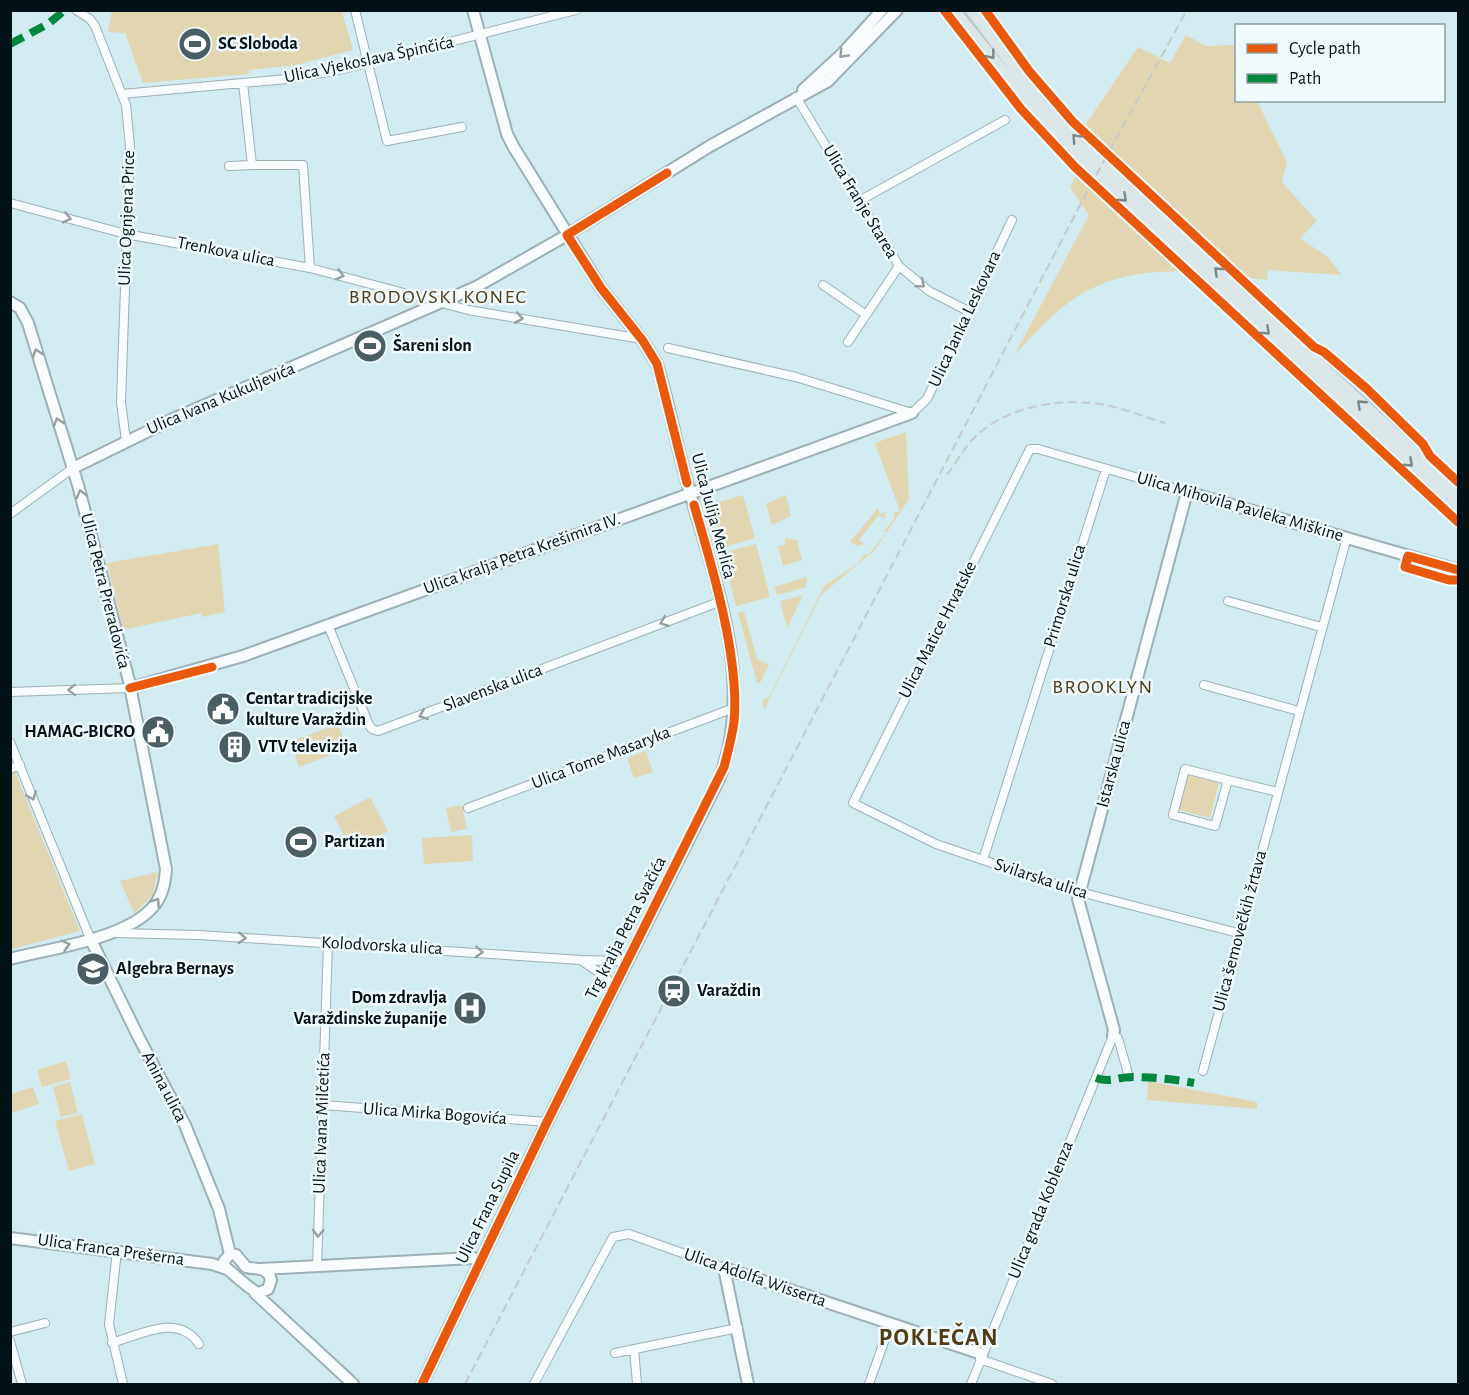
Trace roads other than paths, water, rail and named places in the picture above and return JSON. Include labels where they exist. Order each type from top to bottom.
[{"type":"main road","name":"Ulica Julija Merlića","points":[[473,10],[507,134],[601,288],[642,339],[657,364],[719,602],[733,678],[732,733],[724,767],[696,827]]},
{"type":"main road","points":[[796,97],[843,54],[882,10]]},
{"type":"main road","points":[[796,97],[819,87],[835,76],[897,10]]},
{"type":"main road","points":[[953,10],[1024,98],[1076,154],[1458,509]]},
{"type":"main road","points":[[972,10],[1031,90],[1084,147],[1458,493]]},
{"type":"main road","name":"Ulica Ivana Kukuljevića","points":[[73,468],[126,441],[476,287],[796,97]]},
{"type":"main road","name":"Ulica Petra Preradovića","points":[[10,302],[25,315],[31,330],[73,468],[130,688],[166,869],[162,891],[150,910],[127,927],[10,959]]},
{"type":"main road","name":"Ulica kralja Petra Krešimira IV.","points":[[130,688],[212,667],[912,413]]},
{"type":"main road","name":"Ulica Mihovila Pavleka Miškine","points":[[1187,492],[1458,570]]},
{"type":"main road","name":"Istarska ulica","points":[[1113,1036],[1114,1030],[1078,899],[1187,492]]},
{"type":"main road","name":"Trg kralja Petra Svačića","points":[[586,1044],[696,827]]},
{"type":"main road","name":"Anina ulica","points":[[90,938],[185,1125],[228,1240],[230,1259]]},
{"type":"main road","name":"Ulica Frana Supila","points":[[422,1384],[586,1044]]},
{"type":"main road","name":"Ulica Franca Prešerna","points":[[10,1238],[212,1264],[230,1259]]},
{"type":"main road","points":[[230,1259],[246,1267],[261,1269],[474,1258],[480,1261]]},
{"type":"main road","points":[[230,1259],[255,1293],[272,1306],[353,1384]]},
{"type":"main road","points":[[255,1293],[263,1293],[282,1268]]},
{"type":"main road","points":[[724,1268],[748,1384]]},
{"type":"main road","name":"Ulica Adolfa Wisserta","points":[[724,1268],[981,1356]]},
{"type":"main road","points":[[261,1269],[268,1273],[272,1306]]},
{"type":"street","name":"Ulica Ognjena Price","points":[[75,10],[90,19],[95,26],[122,94],[128,116],[130,146],[121,402],[126,441]]},
{"type":"street","points":[[355,10],[387,141],[462,127]]},
{"type":"street","name":"Ulica Vjekoslava Špinčića","points":[[122,94],[287,79],[369,63],[576,10]]},
{"type":"street","points":[[243,83],[252,165]]},
{"type":"street","name":"Ulica Franje Starea","points":[[796,97],[898,266],[929,291],[969,311]]},
{"type":"street","points":[[859,201],[1005,120]]},
{"type":"street","points":[[229,166],[303,165],[310,268]]},
{"type":"street","name":"Trenkova ulica","points":[[10,203],[126,234],[310,268],[441,302]]},
{"type":"street","name":"Ulica Janka Leskovara","points":[[912,413],[927,399],[1012,220]]},
{"type":"street","points":[[848,342],[898,266]]},
{"type":"street","points":[[822,285],[866,314]]},
{"type":"street","points":[[441,302],[468,309],[642,339]]},
{"type":"street","points":[[668,348],[796,377],[912,413]]},
{"type":"street","name":"Ulica Mihovila Pavleka Miškine","points":[[1025,457],[1034,448],[1187,492]]},
{"type":"street","name":"Ulica Matice Hrvatske","points":[[853,803],[1025,457]]},
{"type":"street","name":"Ulica Ivana Kukuljevića","points":[[10,514],[73,468]]},
{"type":"street","name":"Primorska ulica","points":[[983,860],[1106,469]]},
{"type":"street","name":"Ulica šemovečkih žrtava","points":[[1203,1071],[1238,933],[1347,537]]},
{"type":"street","points":[[1228,601],[1321,627]]},
{"type":"street","name":"Slavenska ulica","points":[[328,625],[369,725],[378,731],[719,602]]},
{"type":"street","points":[[1204,685],[1299,711]]},
{"type":"street","points":[[10,692],[130,688]]},
{"type":"street","name":"Ulica Tome Masaryka","points":[[468,808],[734,708]]},
{"type":"street","points":[[10,742],[90,938]]},
{"type":"street","points":[[10,769],[20,765]]},
{"type":"street","points":[[1228,780],[1215,826],[1173,815],[1185,769],[1278,792]]},
{"type":"street","name":"Svilarska ulica","points":[[853,803],[936,844],[983,860],[1080,892],[1238,933]]},
{"type":"street","name":"Kolodvorska ulica","points":[[108,933],[184,934],[581,960]]},
{"type":"street","name":"Ulica Ivana Milčetića","points":[[317,1267],[328,944]]},
{"type":"street","name":"Trg kralja Petra Svačića","points":[[581,960],[629,958]]},
{"type":"street","name":"Trg kralja Petra Svačića","points":[[581,960],[601,973],[613,990]]},
{"type":"street","points":[[1113,1036],[1118,1038],[1129,1077]]},
{"type":"street","name":"Ulica grada Koblenza","points":[[971,1384],[1113,1036]]},
{"type":"street","name":"Ulica Mirka Bogovića","points":[[323,1105],[548,1122]]},
{"type":"street","name":"Ulica Adolfa Wisserta","points":[[534,1384],[608,1243],[620,1234],[628,1234],[724,1268]]},
{"type":"street","points":[[117,1251],[109,1317],[112,1343],[123,1384]]},
{"type":"street","points":[[10,1332],[45,1323]]},
{"type":"street","points":[[869,1384],[890,1325]]},
{"type":"street","points":[[112,1343],[174,1326],[188,1330],[199,1344]]},
{"type":"street","points":[[615,1353],[738,1328]]},
{"type":"street","points":[[10,1341],[22,1384]]},
{"type":"street","points":[[634,1349],[638,1384]]},
{"type":"street","name":"Ulica Adolfa Wisserta","points":[[981,1356],[1052,1384]]},
{"type":"railway","points":[[465,1384],[1088,190],[1187,10]]},
{"type":"railway","points":[[947,475],[970,442],[987,427],[1016,412],[1032,407],[1083,402],[1107,405],[1165,423]]},
{"type":"place","name":"SC Sloboda","points":[[195,44]]},
{"type":"place","name":"Šareni slon","points":[[370,346]]},
{"type":"place","name":"Centar tradicijske kulture Varaždin","points":[[223,709]]},
{"type":"place","name":"HAMAG-BICRO","points":[[158,732]]},
{"type":"place","name":"VTV televizija","points":[[235,747]]},
{"type":"place","name":"Partizan","points":[[301,842]]},
{"type":"place","name":"Algebra Bernays","points":[[93,969]]},
{"type":"place","name":"Varaždin","points":[[674,991]]},
{"type":"place","name":"Dom zdravlja Varaždinske županije","points":[[470,1008]]},
{"type":"district","name":"BRODOVSKI KONEC","points":[[438,297]]},
{"type":"district","name":"BROOKLYN","points":[[1103,687]]},
{"type":"district","name":"POKLEČAN","points":[[939,1338]]}]
